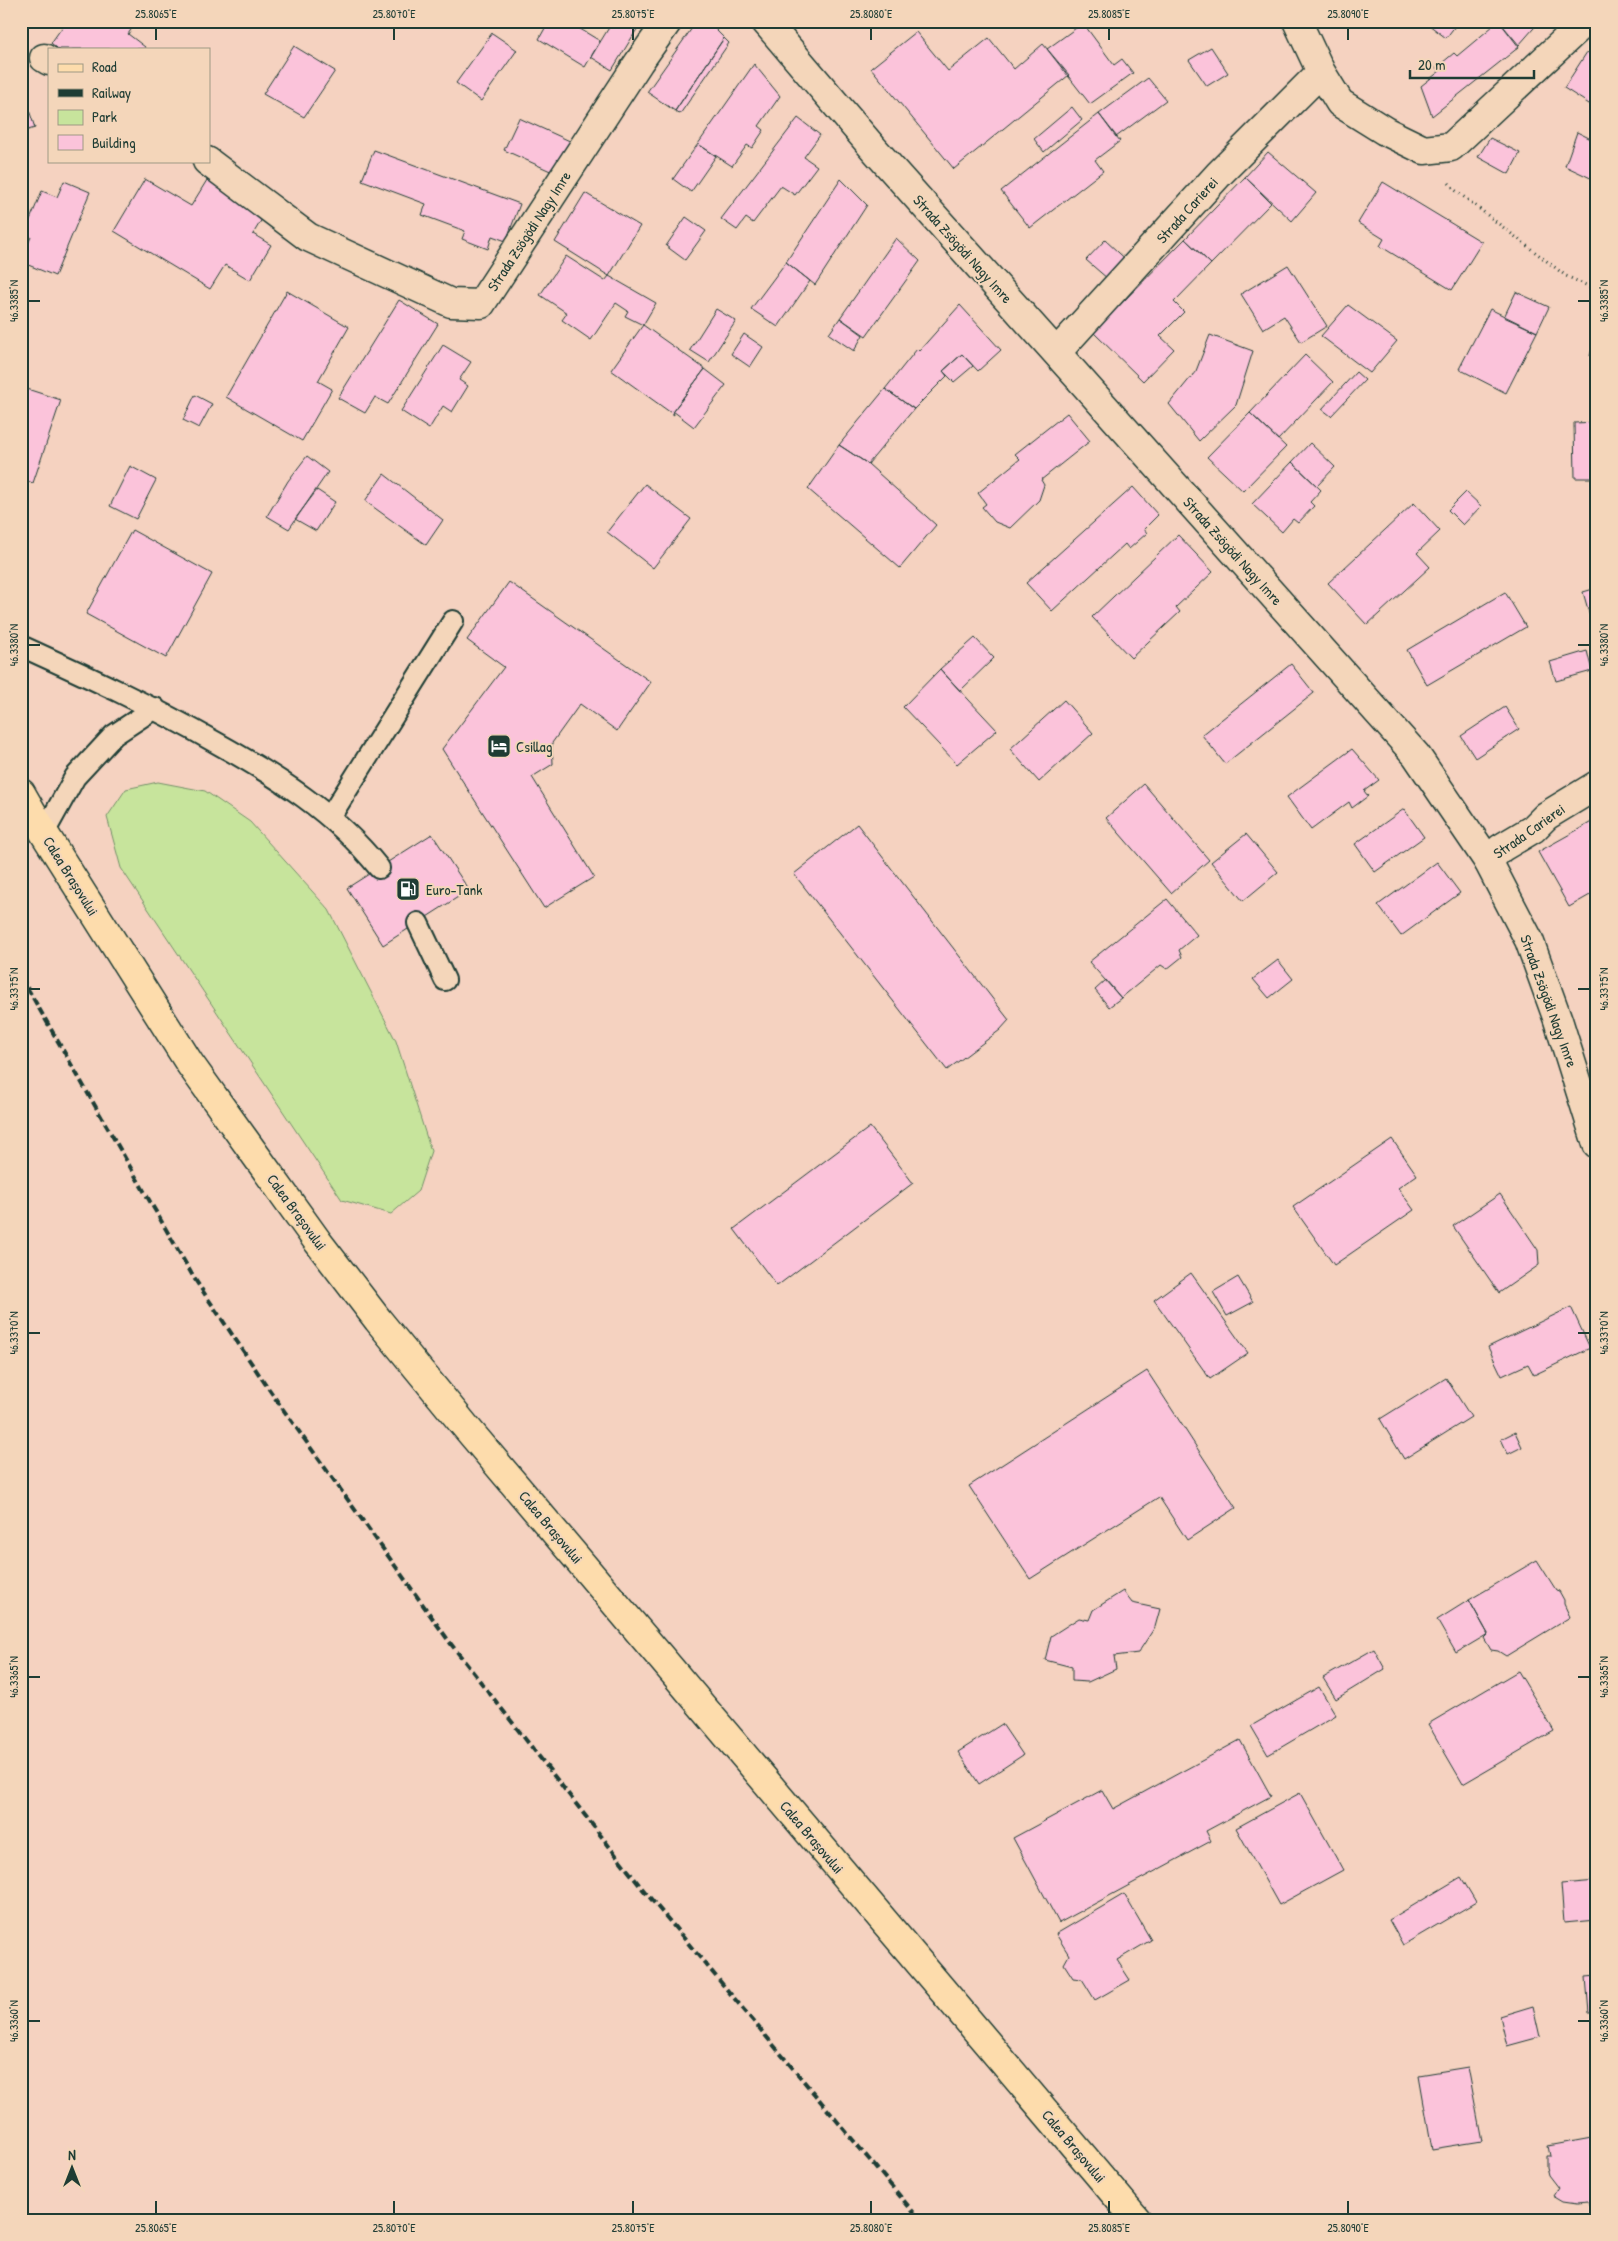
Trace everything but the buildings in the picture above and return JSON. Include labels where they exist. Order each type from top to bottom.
[{"type":"main road","name":"Calea Brașovului","points":[[21,793],[44,833],[190,1064],[318,1242],[378,1320],[465,1426],[1137,2220]]},
{"type":"street","name":"Strada Zsögödi Nagy Imre","points":[[208,162],[308,236],[451,303],[482,304],[639,62],[668,21]]},
{"type":"street","name":"Strada Zsögödi Nagy Imre","points":[[765,21],[874,149],[1416,755],[1488,861],[1529,940],[1558,1020],[1597,1144]]},
{"type":"street","points":[[1297,21],[1321,72],[1340,103],[1385,131],[1424,150],[1451,147],[1586,21]]},
{"type":"street","name":"Strada Carierei","points":[[1057,352],[1219,174],[1321,72]]},
{"type":"street","name":"Strada Carierei","points":[[1488,861],[1501,848],[1532,829],[1546,816],[1597,785]]},
{"type":"lane","points":[[330,817],[453,620]]},
{"type":"lane","points":[[21,646],[155,708],[259,766],[309,800],[330,817],[358,842],[380,868]]},
{"type":"lane","points":[[44,833],[75,777],[114,736],[155,708]]},
{"type":"lane","points":[[418,923],[445,980]]},
{"type":"path","points":[[1424,150],[1455,190],[1566,276],[1597,290]]},
{"type":"green space","points":[[158,782],[205,791],[250,822],[329,910],[396,1041],[431,1151],[418,1191],[391,1214],[342,1200],[121,868],[107,817],[126,789]]},
{"type":"railway","points":[[21,977],[194,1278],[275,1398],[451,1644],[641,1887],[920,2220]]},
{"type":"place","name":"Csillag","points":[[499,746]]},
{"type":"place","name":"Euro-Tank","points":[[408,889]]}]
